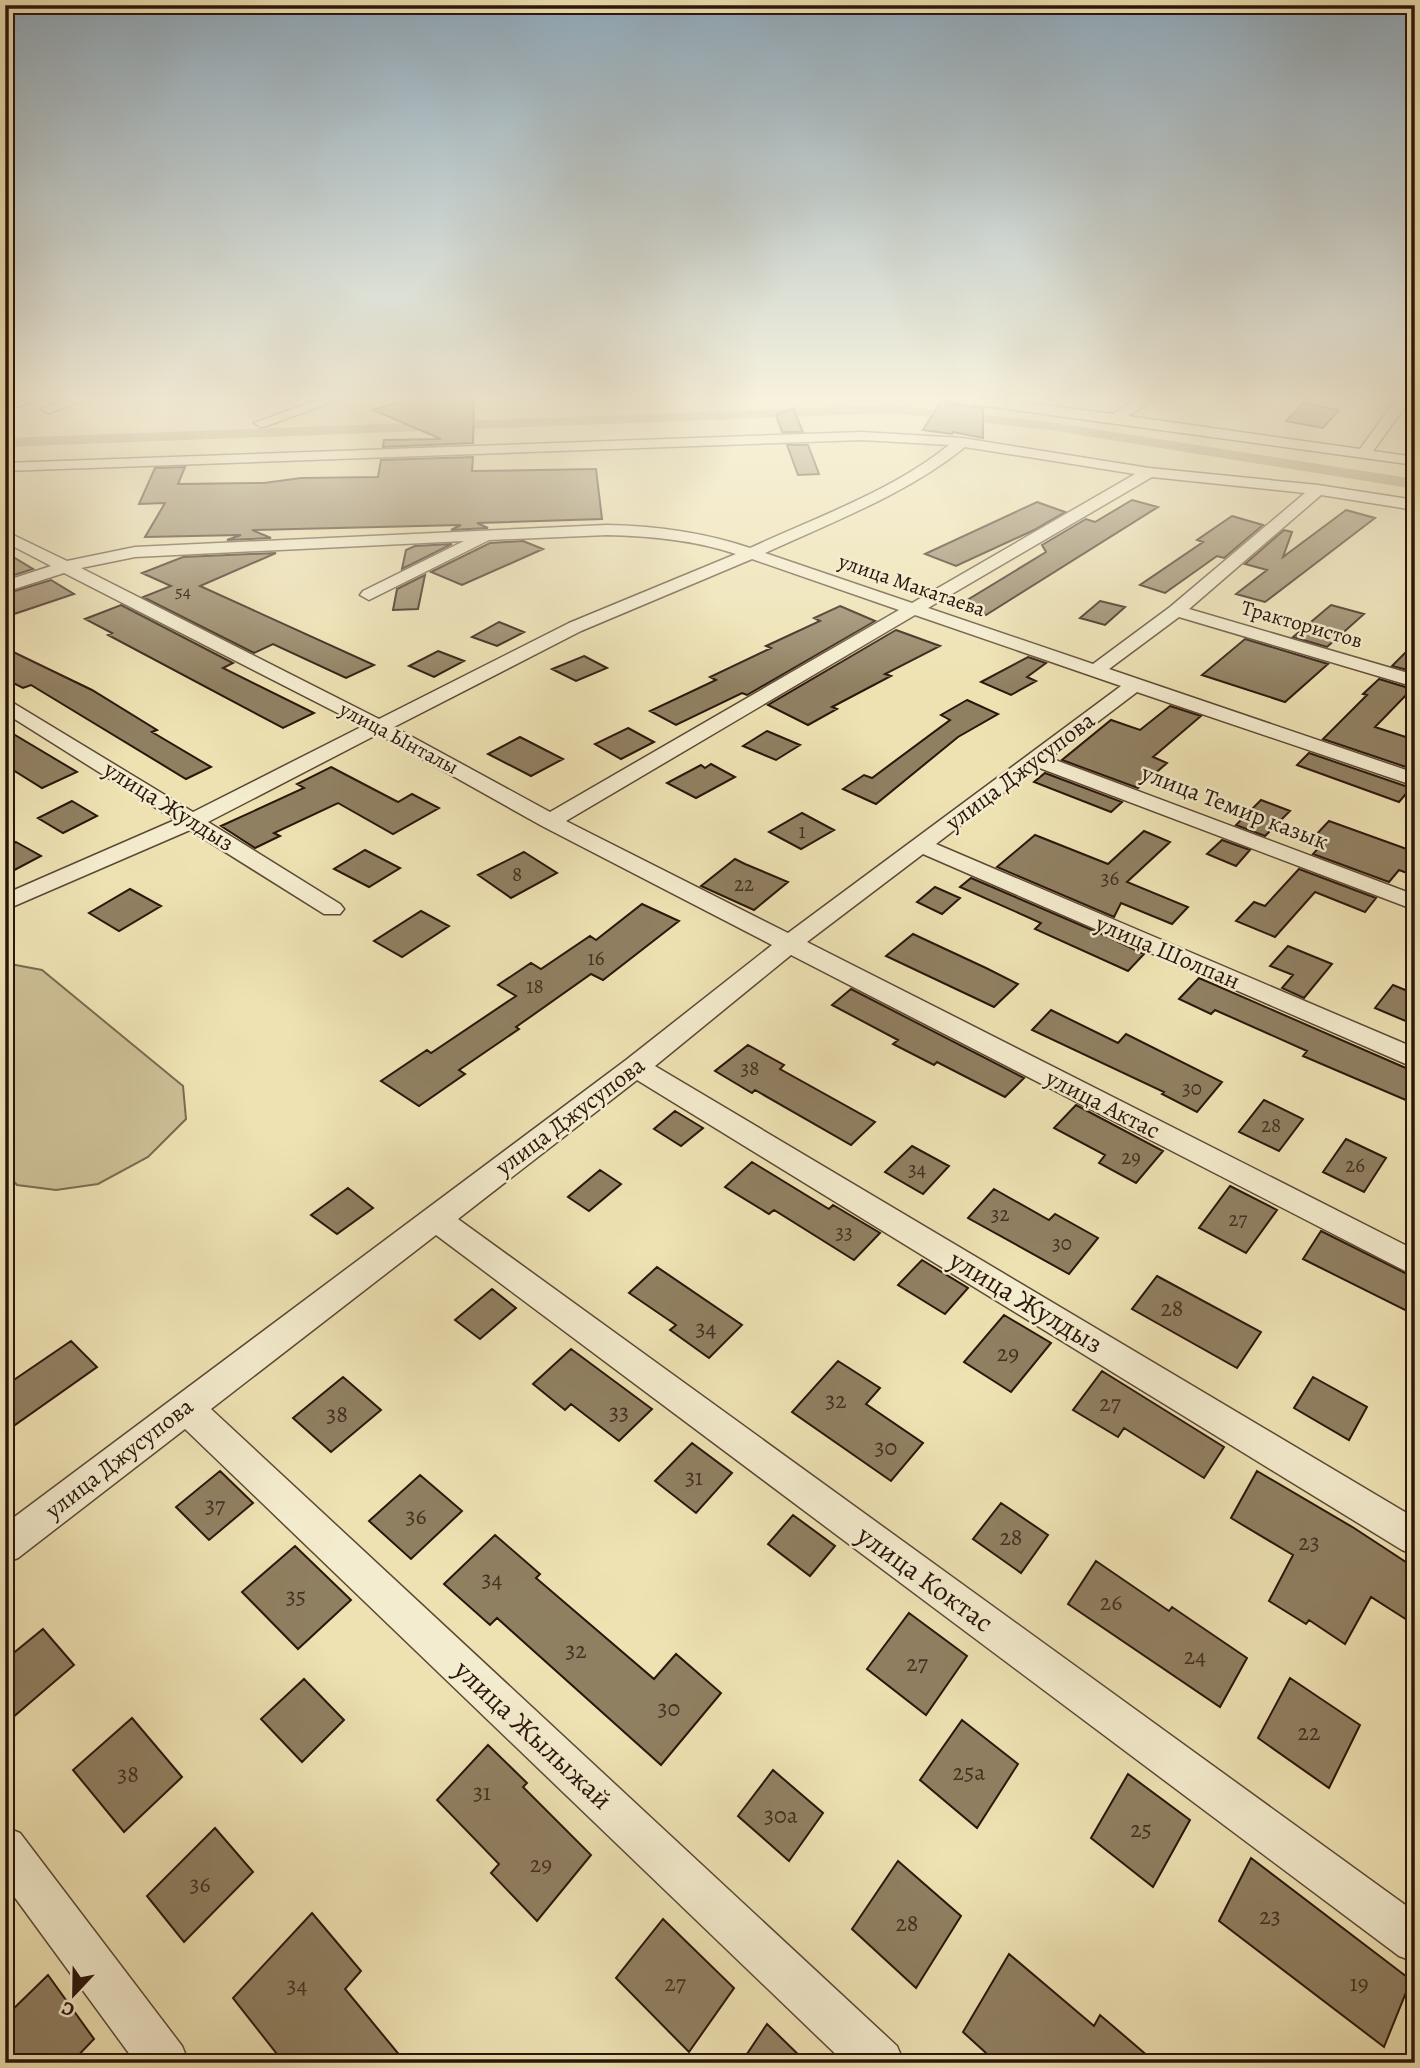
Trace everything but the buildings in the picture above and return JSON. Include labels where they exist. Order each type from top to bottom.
[{"type":"street","points":[[5,903],[194,820],[376,725],[575,627],[750,554],[876,494]]},
{"type":"street","points":[[550,821],[1113,494]]},
{"type":"street","name":"улица Джусупова","points":[[1094,672],[1177,611],[1314,494]]},
{"type":"street","points":[[1339,494],[1415,506]]},
{"type":"street","name":"улица Макатаева","points":[[5,587],[67,566],[135,552],[493,534],[652,531],[717,542],[1415,780]]},
{"type":"street","points":[[369,595],[493,534]]},
{"type":"street","name":"улица Ынталы","points":[[5,536],[376,725],[550,821],[790,943]]},
{"type":"street","name":"Трактористов","points":[[1177,611],[1415,681]]},
{"type":"street","name":"улица Джусупова","points":[[5,1546],[636,1067],[790,943],[1134,685]]},
{"type":"street","name":"улица Жулдыз","points":[[5,704],[194,820],[332,909]]},
{"type":"street","name":"улица Темир казык","points":[[1037,760],[1415,903]]},
{"type":"street","name":"улица Шолпан","points":[[922,846],[1415,1059]]},
{"type":"street","name":"улица Актас","points":[[790,943],[1415,1264]]},
{"type":"street","name":"улица Жулдыз","points":[[636,1067],[1415,1538]]},
{"type":"street","name":"улица Коктас","points":[[435,1218],[1415,1940]]},
{"type":"street","name":"улица Жылыжай","points":[[185,1407],[880,2063]]},
{"type":"street","points":[[5,1848],[165,2063]]},
{"type":"shaded area","points":[[5,963],[42,970],[183,1086],[186,1119],[148,1157],[98,1184],[56,1190],[17,1185],[5,1172]]}]
